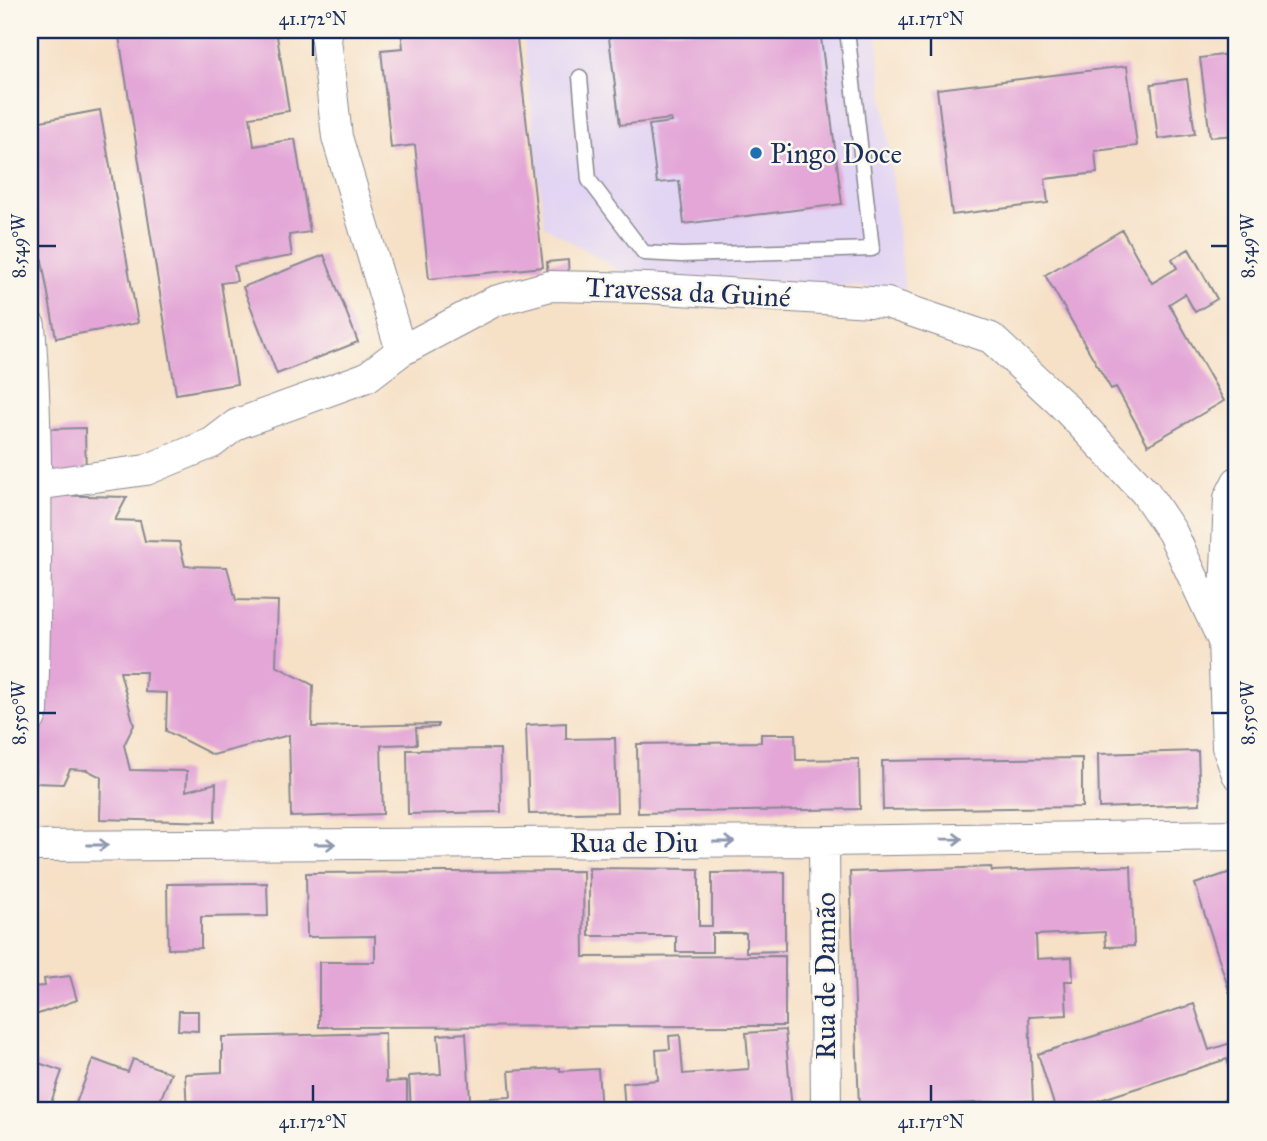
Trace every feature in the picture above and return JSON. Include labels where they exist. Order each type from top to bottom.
[{"type":"street","points":[[328,30],[326,39],[337,137],[401,351]]},
{"type":"street","name":"Travessa da Guiné","points":[[36,485],[146,470],[212,443],[237,424],[367,377],[401,351],[495,301],[550,286],[647,288],[887,303],[991,338],[1062,404],[1145,492],[1172,531],[1223,641]]},
{"type":"street","points":[[30,326],[36,400],[33,712],[30,719]]},
{"type":"street","points":[[1237,482],[1229,498],[1223,641],[1227,747],[1237,774]]},
{"type":"street","name":"Rua de Diu","points":[[30,846],[824,841],[1237,835]]},
{"type":"street","name":"Rua de Damão","points":[[824,841],[826,1111]]},
{"type":"lane","points":[[580,77],[589,180],[644,253],[681,255],[873,249],[847,30]]},
{"type":"shaded area","points":[[523,30],[876,30],[905,290],[744,279],[634,279],[544,226]]},
{"type":"building","points":[[118,30],[276,30],[289,111],[250,117],[254,146],[295,139],[310,232],[289,235],[292,256],[234,266],[237,281],[221,283],[237,384],[176,394]]},
{"type":"building","points":[[401,30],[516,30],[543,267],[429,279],[415,145],[391,148],[381,50],[403,48]]},
{"type":"building","name":"Pingo Doce","points":[[608,30],[820,30],[842,204],[684,224],[679,181],[657,183],[649,125],[672,122],[671,119],[620,125]]},
{"type":"building","points":[[1237,53],[1237,135],[1210,137],[1200,58]]},
{"type":"building","points":[[1127,66],[1137,146],[1095,151],[1097,173],[1045,179],[1048,203],[952,215],[937,89]]},
{"type":"building","points":[[1187,79],[1195,134],[1158,139],[1151,84]]},
{"type":"building","points":[[100,110],[138,323],[56,338],[30,195],[30,123]]},
{"type":"building","points":[[1122,230],[1152,283],[1177,268],[1172,259],[1189,249],[1217,299],[1195,312],[1185,294],[1169,304],[1224,401],[1148,445],[1116,387],[1111,389],[1045,275]]},
{"type":"building","points":[[324,255],[358,342],[277,374],[243,287]]},
{"type":"building","points":[[568,260],[569,279],[548,281],[547,262]]},
{"type":"building","points":[[85,428],[86,479],[48,480],[47,429]]},
{"type":"building","points":[[43,495],[127,497],[115,520],[140,521],[145,541],[179,542],[185,566],[227,567],[236,600],[278,601],[276,666],[313,685],[312,727],[438,724],[438,727],[416,728],[417,744],[381,745],[383,814],[291,817],[289,735],[213,755],[166,731],[167,693],[145,692],[146,672],[120,672],[134,725],[124,745],[130,770],[187,771],[186,791],[216,783],[215,822],[100,819],[101,777],[87,770],[70,769],[63,784],[35,783]]},
{"type":"building","points":[[566,723],[566,739],[615,738],[617,812],[529,814],[526,725]]},
{"type":"building","points":[[761,734],[795,734],[796,760],[859,759],[860,809],[638,813],[637,744],[761,742]]},
{"type":"building","points":[[500,749],[501,812],[408,814],[407,750]]},
{"type":"building","points":[[1198,751],[1200,804],[1099,808],[1098,754]]},
{"type":"building","points":[[1082,758],[1082,807],[883,810],[882,761]]},
{"type":"building","points":[[1131,866],[1134,946],[1106,947],[1105,932],[1036,935],[1037,959],[1072,957],[1073,981],[1065,981],[1067,1015],[1029,1017],[1033,1101],[859,1107],[850,872]]},
{"type":"building","points":[[589,868],[699,869],[699,926],[712,926],[712,873],[785,872],[785,951],[746,952],[746,933],[712,933],[712,952],[676,952],[676,936],[589,936]]},
{"type":"building","points":[[1237,870],[1237,1015],[1195,884]]},
{"type":"building","points":[[583,871],[584,957],[785,956],[785,1026],[319,1027],[319,962],[375,962],[375,936],[307,937],[306,873]]},
{"type":"building","points":[[267,883],[268,916],[201,917],[201,948],[168,949],[167,884]]},
{"type":"building","points":[[70,976],[77,1000],[30,1017],[30,987],[45,986],[44,979]]},
{"type":"building","points":[[1194,1004],[1209,1050],[1237,1041],[1237,1090],[1227,1059],[1066,1111],[1056,1111],[1038,1054]]},
{"type":"building","points":[[179,1011],[198,1011],[198,1031],[178,1030]]},
{"type":"building","points":[[785,1030],[792,1111],[625,1111],[623,1083],[658,1080],[656,1050],[670,1049],[669,1036],[680,1035],[683,1074],[749,1069],[746,1033]]},
{"type":"building","points":[[385,1033],[386,1082],[407,1081],[407,1111],[187,1111],[185,1074],[222,1072],[222,1037]]},
{"type":"building","points":[[466,1033],[470,1099],[511,1097],[509,1071],[598,1069],[601,1111],[411,1111],[409,1076],[441,1074],[438,1035]]},
{"type":"building","points":[[93,1059],[128,1072],[133,1059],[171,1073],[156,1111],[73,1111]]},
{"type":"building","points":[[30,1060],[62,1071],[48,1111],[30,1111]]},
{"type":"place","name":"Pingo Doce","points":[[756,153]]}]
